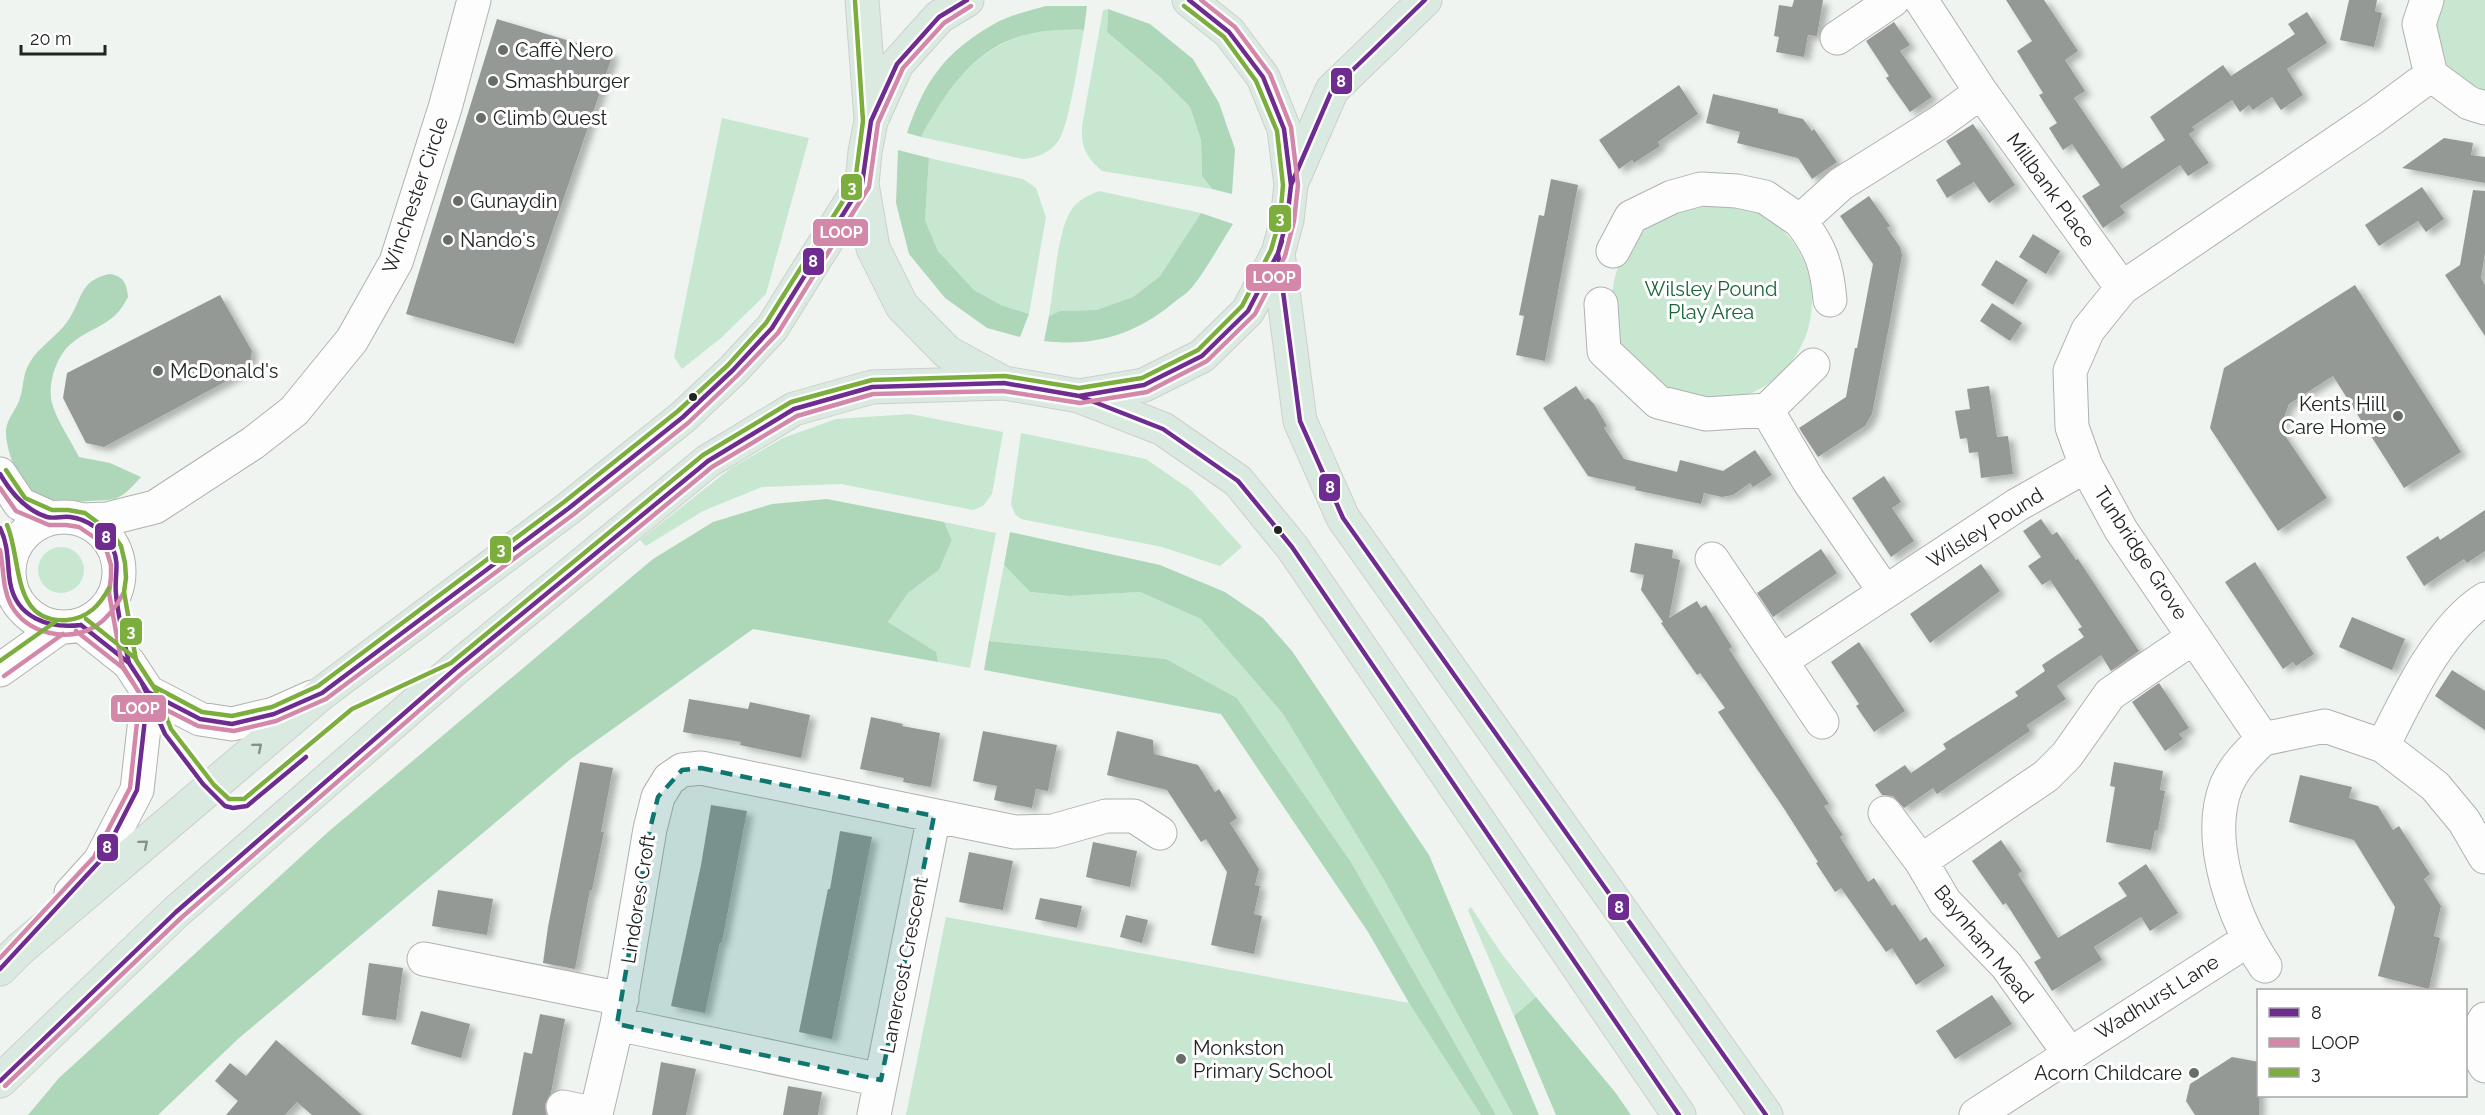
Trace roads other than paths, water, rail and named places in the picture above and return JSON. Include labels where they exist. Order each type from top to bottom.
[{"type":"highway","points":[[862,0],[871,121]]},
{"type":"highway","points":[[967,0],[939,17],[897,64],[871,121],[862,184],[873,248],[902,306],[947,352],[1004,383]]},
{"type":"highway","points":[[1075,396],[1144,385],[1202,356],[1248,311],[1278,253],[1287,220],[1291,185],[1284,129],[1263,77],[1229,32],[1189,0]]},
{"type":"highway","points":[[1291,185],[1332,90],[1425,0]]},
{"type":"highway","points":[[10,959],[322,693],[569,508],[683,417],[734,370],[772,328],[862,184]]},
{"type":"highway","points":[[1278,253],[1300,421],[1343,518],[1766,1115]]},
{"type":"highway","points":[[0,1081],[185,904],[455,669],[708,461],[794,409],[872,387],[1004,383],[1075,396],[1163,429],[1238,481],[1292,547],[1679,1115]]},
{"type":"street","name":"Winchester Circle","points":[[67,519],[106,519],[155,507],[253,443],[294,411],[352,340],[396,262],[445,108],[474,0]]},
{"type":"street","points":[[1837,38],[1893,0]]},
{"type":"street","name":"Millbank Place","points":[[1921,0],[1981,92],[2122,288]]},
{"type":"street","points":[[2427,0],[2419,24],[2431,75],[2469,103],[2485,108]]},
{"type":"street","name":"Tunbridge Grove","points":[[2263,739],[2121,530],[2086,466],[2072,428],[2070,371],[2088,330],[2122,288],[2374,117],[2431,75]]},
{"type":"street","points":[[1800,221],[1840,184],[1940,122],[1981,92]]},
{"type":"street","points":[[1613,251],[1631,217],[1672,197],[1701,189],[1737,191],[1765,197],[1800,221],[1817,243],[1828,273],[1830,300]]},
{"type":"street","points":[[1601,304],[1604,351],[1658,402],[1706,414],[1767,410],[1814,365]]},
{"type":"street","points":[[1767,410],[1808,480],[1885,592]]},
{"type":"street","name":"Wilsley Pound","points":[[1781,661],[2018,505],[2086,466]]},
{"type":"street","points":[[0,474],[20,504],[67,519],[106,537],[114,549],[129,663]]},
{"type":"street","name":"Winchester Circle","points":[[117,578],[155,507]]},
{"type":"street","points":[[6,574],[16,545],[25,533],[37,524],[67,519]]},
{"type":"street","points":[[0,528],[6,574],[11,590],[19,604],[30,616],[44,624],[70,626],[129,663],[148,692],[200,719],[232,724],[274,714],[322,693]]},
{"type":"street","points":[[1712,559],[1821,722]]},
{"type":"street","points":[[0,670],[70,626],[96,618],[108,606],[117,578]]},
{"type":"street","points":[[2383,746],[2402,709],[2449,631],[2472,607],[2485,599]]},
{"type":"street","points":[[1921,861],[2046,776],[2067,755],[2110,694],[2194,637]]},
{"type":"street","points":[[10,959],[100,861],[115,834],[137,790],[148,692]]},
{"type":"street","points":[[2263,739],[2325,726],[2383,746],[2435,786],[2464,821],[2485,857]]},
{"type":"street","name":"Wadhurst Lane","points":[[1976,1115],[2069,1053],[2256,953],[2231,900],[2223,864],[2220,835],[2221,803],[2226,784],[2243,757],[2263,739]]},
{"type":"street","name":"Lindores Croft","points":[[599,1114],[650,829],[658,797],[669,779],[682,770],[700,768],[1015,832],[1053,831],[1106,816],[1134,816],[1160,833]]},
{"type":"street","name":"Baynham Mead","points":[[1885,813],[1921,861],[1945,902],[2006,965],[2069,1053]]},
{"type":"street","name":"Lanercost Crescent","points":[[874,1115],[934,816]]},
{"type":"street","points":[[424,959],[881,1080]]},
{"type":"street","points":[[2485,1019],[2476,1034],[2478,1054],[2485,1066]]},
{"type":"street","points":[[563,1107],[599,1114]]},
{"type":"place","name":"Caffè Nero","points":[[503,50]]},
{"type":"place","name":"Smashburger","points":[[493,81]]},
{"type":"place","name":"Climb Quest","points":[[481,118]]},
{"type":"place","name":"Gunaydin","points":[[458,201]]},
{"type":"place","name":"Nando's","points":[[448,240]]},
{"type":"place","name":"McDonald's","points":[[158,371]]},
{"type":"place","name":"Kents Hill Care Home","points":[[2398,416]]},
{"type":"place","name":"Monkston Primary School","points":[[1181,1059]]},
{"type":"place","name":"Acorn Childcare","points":[[2194,1073]]},
{"type":"park label","name":"Wilsley Pound Play Area","points":[[1711,300]]}]
